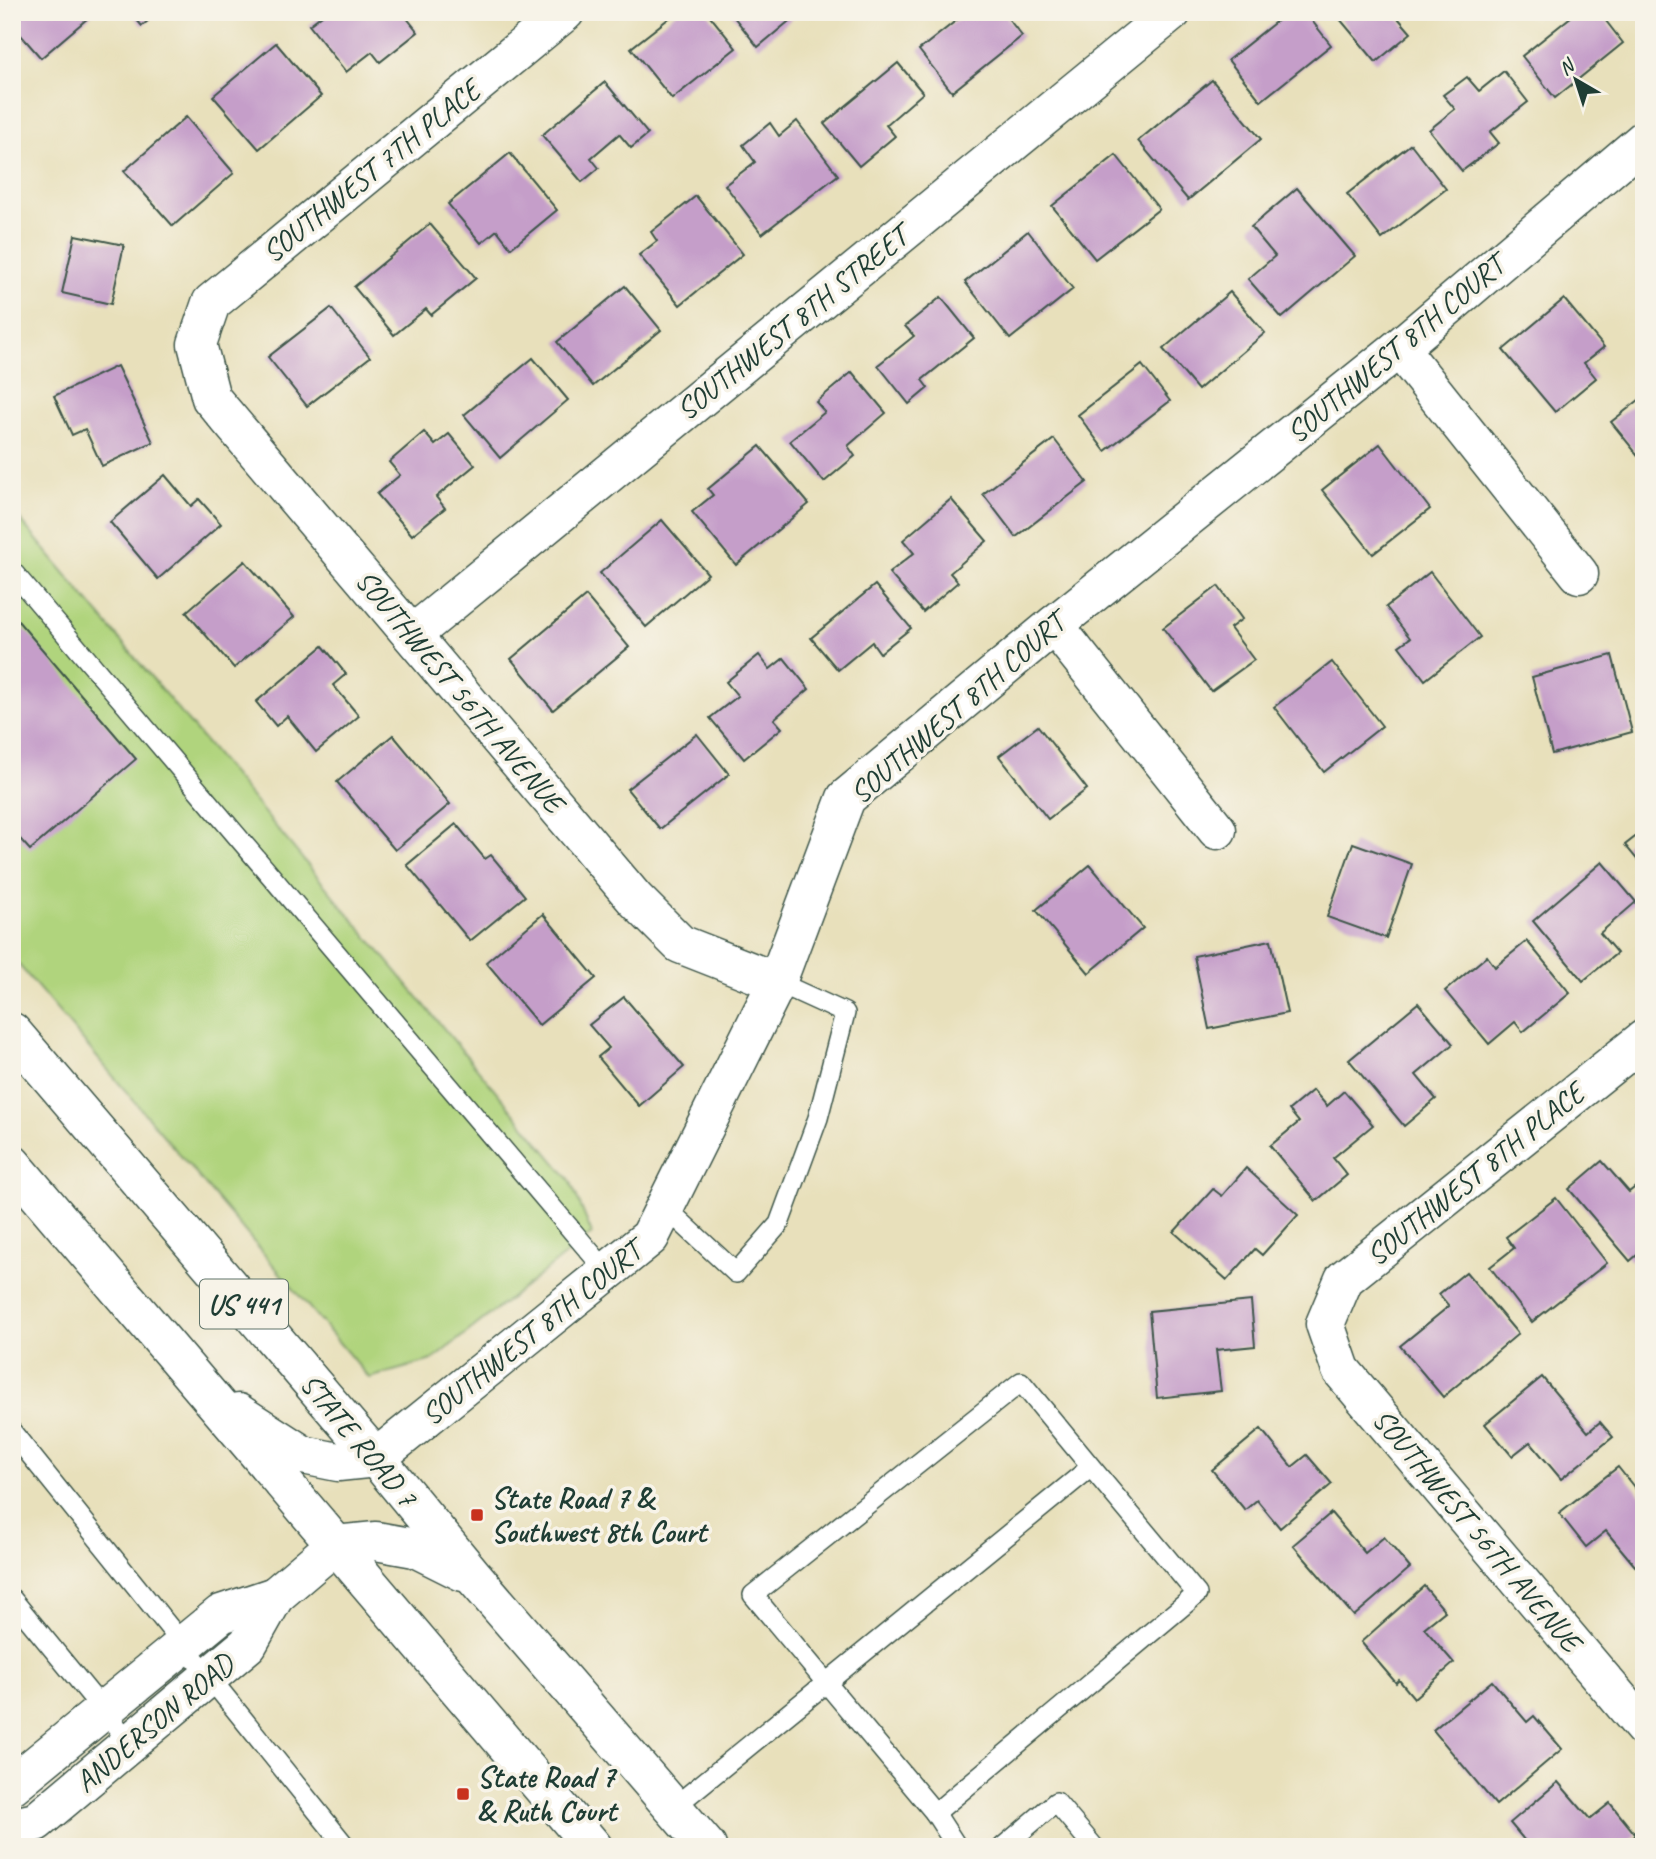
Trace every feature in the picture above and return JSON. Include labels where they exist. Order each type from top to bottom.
[{"type":"street","name":"SOUTHWEST 7TH PLACE","points":[[197,344],[211,303],[565,12]]},
{"type":"street","name":"SOUTHWEST 8TH STREET","points":[[412,634],[1172,12]]},
{"type":"street","name":"SOUTHWEST 8TH COURT","points":[[376,1458],[650,1237],[777,982],[846,798],[1054,625],[1399,348],[1644,140]]},
{"type":"street","name":"SOUTHWEST 56TH AVENUE","points":[[197,344],[211,398],[635,900],[680,943],[777,982]]},
{"type":"street","points":[[1399,348],[1579,574]]},
{"type":"street","points":[[1054,625],[1217,830]]},
{"type":"street","name":"STATE ROAD 7","points":[[12,1032],[707,1847]]},
{"type":"street","name":"SOUTHWEST 8TH PLACE","points":[[1325,1324],[1344,1279],[1644,1039]]},
{"type":"street","name":"US 441","points":[[15,1172],[593,1847]]},
{"type":"street","name":"SOUTHWEST 56TH AVENUE","points":[[1325,1324],[1341,1370],[1644,1728]]},
{"type":"street","points":[[201,1389],[303,1455],[338,1462],[376,1458]]},
{"type":"street","points":[[335,1545],[376,1541],[415,1548],[474,1577]]},
{"type":"street","name":"ANDERSON ROAD","points":[[12,1827],[36,1822],[248,1644],[275,1596],[335,1545]]},
{"type":"street","name":"ANDERSON ROAD","points":[[12,1785],[221,1614],[275,1596]]},
{"type":"lane","points":[[12,571],[607,1272]]},
{"type":"lane","points":[[665,1207],[736,1273],[779,1224],[818,1118],[845,1013],[777,982]]},
{"type":"lane","points":[[934,1813],[1197,1594],[1021,1382],[753,1595],[934,1813],[957,1847]]},
{"type":"lane","points":[[12,1432],[346,1847]]},
{"type":"lane","points":[[674,1807],[1091,1467]]},
{"type":"lane","points":[[12,1599],[130,1743]]},
{"type":"lane","points":[[1003,1847],[1056,1802],[1094,1847]]},
{"type":"green space","points":[[12,510],[570,1180],[592,1234],[432,1360],[369,1378],[12,957]]},
{"type":"building","points":[[25,12],[95,12],[41,58],[12,25]]},
{"type":"building","points":[[130,12],[158,12],[142,26]]},
{"type":"building","points":[[326,12],[402,12],[418,32],[380,62],[372,52],[346,72],[309,25]]},
{"type":"building","points":[[677,12],[707,12],[736,48],[672,99],[631,48]]},
{"type":"building","points":[[730,12],[800,12],[758,47]]},
{"type":"building","points":[[967,12],[1003,12],[1022,36],[952,92],[919,50]]},
{"type":"building","points":[[1288,12],[1305,12],[1331,45],[1261,101],[1228,60]]},
{"type":"building","points":[[1334,12],[1405,12],[1398,18],[1411,33],[1376,62]]},
{"type":"building","points":[[1577,12],[1599,12],[1623,43],[1555,98],[1522,56]]},
{"type":"building","points":[[276,43],[321,96],[259,149],[213,96]]},
{"type":"building","points":[[898,63],[923,93],[886,125],[895,136],[859,166],[824,124]]},
{"type":"building","points":[[1504,71],[1528,102],[1490,132],[1499,143],[1462,171],[1429,130],[1455,109],[1443,95],[1467,77],[1479,91]]},
{"type":"building","points":[[1212,80],[1261,139],[1188,200],[1138,141]]},
{"type":"building","points":[[605,82],[648,134],[631,148],[619,134],[591,158],[599,168],[582,182],[542,135]]},
{"type":"building","points":[[186,117],[234,173],[173,226],[124,171]]},
{"type":"building","points":[[797,121],[838,175],[762,234],[725,185],[755,162],[743,145],[770,123],[779,136]]},
{"type":"building","points":[[1411,144],[1446,189],[1382,239],[1347,194]]},
{"type":"building","points":[[510,153],[557,210],[511,248],[497,230],[481,243],[448,204]]},
{"type":"building","points":[[1116,155],[1159,209],[1095,259],[1052,206]]},
{"type":"building","points":[[1297,188],[1355,256],[1282,318],[1248,279],[1275,256],[1251,227]]},
{"type":"building","points":[[696,196],[743,254],[680,305],[639,255],[657,241],[651,232]]},
{"type":"building","points":[[430,224],[476,278],[431,315],[426,309],[394,335],[354,287]]},
{"type":"building","points":[[1028,231],[1073,289],[1010,339],[965,282]]},
{"type":"building","points":[[75,235],[124,245],[111,304],[62,293]]},
{"type":"building","points":[[625,286],[661,330],[593,386],[557,342]]},
{"type":"building","points":[[1230,292],[1265,333],[1198,390],[1163,349]]},
{"type":"building","points":[[941,297],[974,338],[922,380],[928,388],[909,404],[878,365],[914,336],[905,326]]},
{"type":"building","points":[[1564,299],[1604,347],[1584,363],[1596,378],[1555,412],[1503,350]]},
{"type":"building","points":[[331,308],[370,357],[307,406],[268,357]]},
{"type":"building","points":[[533,358],[568,400],[500,458],[464,415]]},
{"type":"building","points":[[1142,365],[1170,401],[1105,451],[1078,415]]},
{"type":"building","points":[[117,366],[153,442],[102,466],[85,429],[72,435],[54,396]]},
{"type":"building","points":[[852,372],[886,413],[848,446],[855,456],[824,482],[790,441],[825,412],[816,402]]},
{"type":"building","points":[[1644,396],[1644,463],[1611,422]]},
{"type":"building","points":[[424,432],[435,445],[449,434],[475,465],[436,497],[445,508],[412,535],[377,494],[400,475],[389,462]]},
{"type":"building","points":[[1054,439],[1087,482],[1016,537],[983,494]]},
{"type":"building","points":[[1380,444],[1430,509],[1373,554],[1322,490]]},
{"type":"building","points":[[760,446],[809,504],[736,565],[692,512],[713,495],[708,489]]},
{"type":"building","points":[[165,475],[191,506],[199,499],[221,524],[158,579],[110,522]]},
{"type":"building","points":[[951,499],[987,541],[950,573],[958,582],[923,612],[889,573],[914,553],[903,540]]},
{"type":"building","points":[[662,520],[708,574],[646,627],[600,573]]},
{"type":"building","points":[[245,561],[294,617],[234,668],[186,612]]},
{"type":"building","points":[[1430,572],[1480,637],[1425,680],[1399,646],[1410,638],[1386,607]]},
{"type":"building","points":[[875,585],[911,628],[880,653],[872,642],[838,670],[811,638]]},
{"type":"building","points":[[1218,586],[1242,619],[1230,628],[1254,660],[1211,691],[1163,628]]},
{"type":"building","points":[[586,596],[629,647],[553,710],[511,659]]},
{"type":"building","points":[[12,614],[136,759],[30,850],[12,830]]},
{"type":"building","points":[[323,646],[346,674],[333,685],[359,716],[316,752],[287,716],[276,726],[256,702]]},
{"type":"building","points":[[759,655],[770,669],[784,658],[809,689],[774,719],[782,728],[744,759],[710,718],[738,696],[726,682]]},
{"type":"building","points":[[1612,655],[1632,732],[1552,754],[1532,677]]},
{"type":"building","points":[[1332,662],[1382,726],[1324,772],[1274,707]]},
{"type":"building","points":[[1038,726],[1087,789],[1048,819],[999,756]]},
{"type":"building","points":[[697,734],[729,774],[660,829],[627,789]]},
{"type":"building","points":[[393,735],[450,804],[395,850],[337,782]]},
{"type":"building","points":[[456,824],[485,859],[491,855],[525,896],[470,941],[407,865]]},
{"type":"building","points":[[1644,830],[1644,868],[1625,845]]},
{"type":"building","points":[[1353,843],[1412,864],[1386,938],[1327,917]]},
{"type":"building","points":[[1602,862],[1636,902],[1600,933],[1617,953],[1583,981],[1533,921]]},
{"type":"building","points":[[1090,865],[1143,928],[1089,973],[1036,910]]},
{"type":"building","points":[[543,914],[596,978],[539,1025],[486,962]]},
{"type":"building","points":[[1271,940],[1287,1013],[1209,1029],[1194,956]]},
{"type":"building","points":[[1527,941],[1570,993],[1523,1032],[1515,1022],[1489,1044],[1445,991],[1487,956],[1495,967]]},
{"type":"building","points":[[624,997],[684,1067],[639,1106],[598,1057],[609,1048],[589,1025]]},
{"type":"building","points":[[1418,1003],[1453,1044],[1416,1075],[1436,1099],[1404,1126],[1349,1060]]},
{"type":"building","points":[[1313,1090],[1327,1106],[1344,1091],[1373,1125],[1333,1158],[1347,1175],[1316,1201],[1270,1146],[1299,1122],[1289,1110]]},
{"type":"building","points":[[1602,1161],[1629,1192],[1644,1180],[1644,1249],[1630,1261],[1569,1189]]},
{"type":"building","points":[[1246,1168],[1298,1215],[1262,1255],[1255,1249],[1227,1280],[1174,1232],[1213,1189],[1222,1196]]},
{"type":"building","points":[[1556,1198],[1607,1263],[1532,1322],[1490,1267],[1514,1248],[1506,1237]]},
{"type":"building","points":[[1466,1272],[1518,1334],[1443,1397],[1400,1346],[1449,1306],[1439,1294]]},
{"type":"building","points":[[1251,1301],[1255,1346],[1216,1350],[1221,1391],[1157,1398],[1149,1311]]},
{"type":"building","points":[[1542,1377],[1588,1432],[1600,1422],[1613,1437],[1561,1479],[1530,1442],[1512,1456],[1485,1424]]},
{"type":"building","points":[[1261,1429],[1292,1467],[1307,1455],[1332,1484],[1280,1528],[1257,1500],[1245,1510],[1212,1470]]},
{"type":"building","points":[[1618,1467],[1642,1497],[1644,1496],[1644,1559],[1635,1566],[1606,1531],[1586,1547],[1559,1513]]},
{"type":"building","points":[[1331,1513],[1365,1553],[1384,1537],[1410,1568],[1354,1616],[1293,1545]]},
{"type":"building","points":[[1424,1586],[1445,1611],[1424,1628],[1454,1663],[1414,1698],[1399,1680],[1396,1683],[1361,1642]]},
{"type":"building","points":[[1492,1681],[1527,1722],[1534,1716],[1562,1749],[1496,1805],[1433,1730]]},
{"type":"building","points":[[1558,1782],[1590,1819],[1610,1803],[1636,1835],[1622,1847],[1530,1847],[1510,1823]]},
{"type":"place","name":"State Road 7 & Southwest 8th Court","points":[[477,1515]]},
{"type":"place","name":"State Road 7 & Ruth Court","points":[[463,1794]]}]
